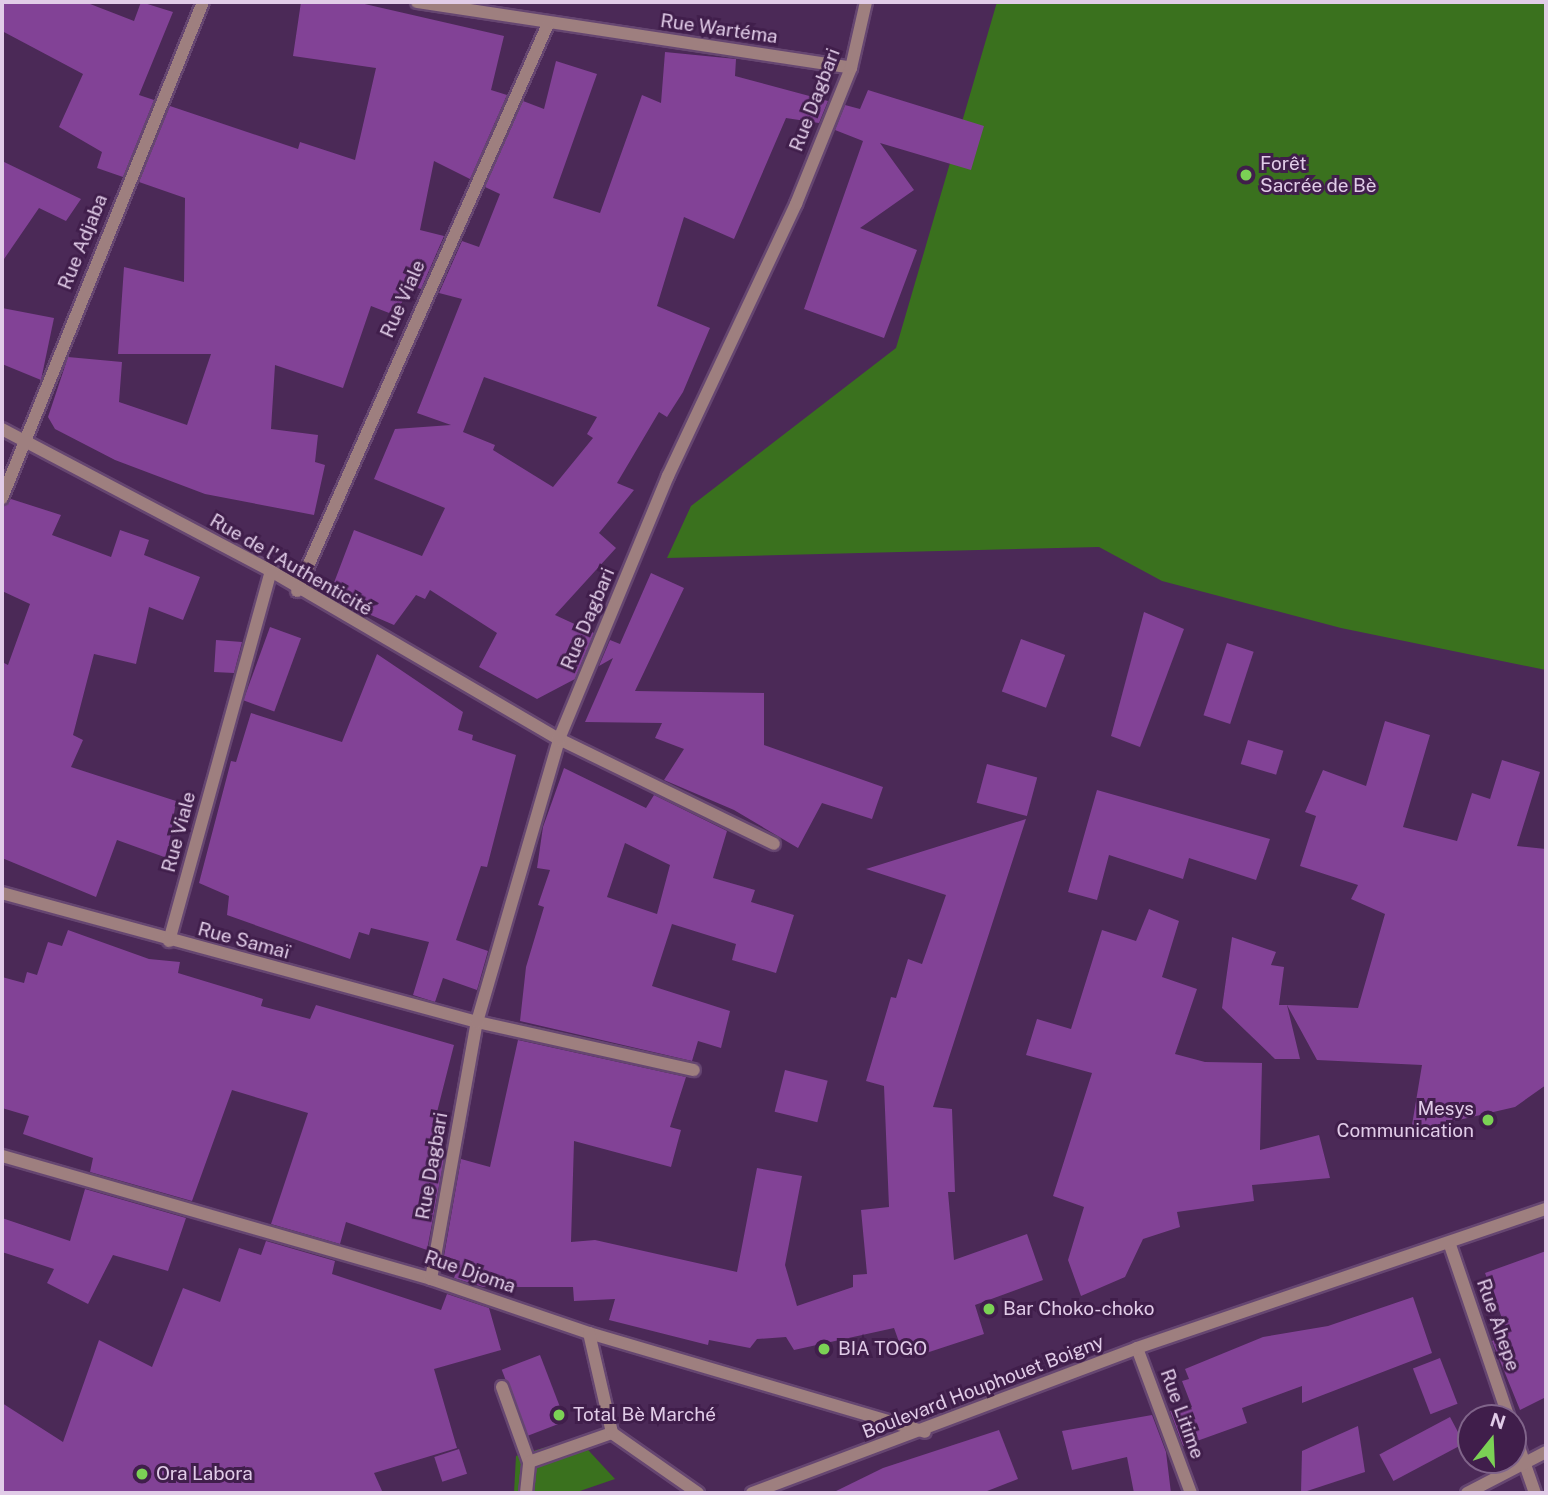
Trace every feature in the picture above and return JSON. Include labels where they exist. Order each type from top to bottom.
[{"type":"street","name":"Rue Adjaba","points":[[2,498],[203,2]]},
{"type":"street","name":"Rue Wartéma","points":[[416,2],[851,68]]},
{"type":"street","name":"Rue Dagbari","points":[[431,1279],[477,1022],[559,739],[851,68],[866,2]]},
{"type":"street","name":"Rue Viale","points":[[297,591],[548,24]]},
{"type":"street","name":"Rue de l'Authenticité","points":[[2,429],[271,571],[297,591],[559,739],[774,844]]},
{"type":"street","name":"Rue Viale","points":[[169,941],[271,571]]},
{"type":"street","name":"Rue Samaï","points":[[2,893],[169,941],[477,1022],[694,1070]]},
{"type":"street","name":"Rue Djoma","points":[[2,1156],[431,1279],[589,1333],[925,1432]]},
{"type":"street","name":"Boulevard Houphouet Boigny","points":[[752,1493],[925,1432],[1137,1348],[1450,1245],[1546,1209]]},
{"type":"street","name":"Rue Ahepe","points":[[1450,1245],[1504,1404]]},
{"type":"street","points":[[589,1333],[612,1433],[698,1493]]},
{"type":"street","name":"Rue Litime","points":[[1137,1348],[1191,1493]]},
{"type":"street","points":[[502,1387],[529,1462],[526,1493]]},
{"type":"street","points":[[529,1462],[612,1433]]},
{"type":"street","points":[[1527,1464],[1546,1452]]},
{"type":"street","points":[[1527,1471],[1535,1493]]},
{"type":"street","points":[[1467,1493],[1506,1474]]},
{"type":"green space","name":"Forêt Sacrée de Bè","points":[[997,2],[1546,2],[1546,670],[1341,628],[1162,581],[1099,547],[667,558],[691,506],[896,348]]},
{"type":"green space","points":[[577,1438],[615,1479],[574,1493],[514,1493],[516,1456]]},
{"type":"building","points":[[2,2],[85,2],[134,21],[141,2],[173,12],[139,95],[154,100],[123,177],[97,168],[102,152],[59,127],[83,74],[2,31]]},
{"type":"building","points":[[301,2],[356,2],[504,36],[491,90],[507,95],[470,179],[434,161],[420,230],[444,236],[421,289],[408,285],[397,316],[371,306],[343,388],[275,365],[271,429],[318,435],[315,462],[325,465],[314,515],[205,494],[115,460],[55,429],[48,417],[68,357],[122,362],[119,402],[187,425],[211,354],[118,354],[124,267],[184,282],[185,198],[139,182],[170,106],[298,149],[300,142],[355,160],[376,68],[293,56]]},
{"type":"building","points":[[665,52],[736,59],[735,76],[828,101],[819,123],[786,118],[734,239],[684,217],[657,306],[710,328],[683,392],[667,417],[659,412],[617,483],[634,490],[599,533],[616,548],[555,615],[594,633],[575,679],[537,699],[479,667],[497,633],[430,590],[425,599],[416,595],[394,625],[343,603],[345,595],[332,588],[354,530],[422,556],[445,508],[374,479],[395,429],[451,425],[417,413],[462,299],[439,293],[462,241],[479,247],[500,194],[485,187],[523,101],[544,109],[556,61],[597,74],[553,198],[600,213],[642,95],[661,103]],"holes":[[[484,377],[597,417],[587,434],[593,438],[553,487],[493,450],[495,445],[463,432]]]},
{"type":"building","points":[[868,90],[984,126],[971,170],[880,143],[914,190],[860,228],[917,250],[884,338],[804,309],[863,141],[835,130],[845,105],[860,109]]},
{"type":"building","points":[[2,161],[81,199],[66,221],[39,208],[2,262]]},
{"type":"building","points":[[2,308],[54,318],[41,380],[2,364]]},
{"type":"building","points":[[11,499],[61,515],[52,535],[111,557],[120,530],[149,540],[144,555],[200,577],[183,620],[149,607],[136,664],[94,654],[73,735],[83,740],[71,767],[176,801],[167,858],[117,840],[96,897],[2,858],[2,662],[8,665],[30,604],[2,591],[2,507]]},
{"type":"building","points":[[651,573],[684,588],[635,691],[764,693],[764,745],[883,787],[872,819],[822,803],[798,848],[734,810],[664,780],[684,749],[655,738],[662,723],[585,722],[613,658],[599,666],[610,640],[620,644]]},
{"type":"building","points":[[1144,612],[1184,629],[1140,747],[1111,736]]},
{"type":"building","points":[[270,627],[301,638],[274,712],[243,700]]},
{"type":"building","points":[[1021,639],[1065,655],[1046,708],[1002,692]]},
{"type":"building","points":[[216,640],[242,642],[234,673],[214,672]]},
{"type":"building","points":[[1227,643],[1254,652],[1230,724],[1204,715]]},
{"type":"building","points":[[377,654],[463,712],[458,730],[473,735],[472,740],[516,755],[487,867],[481,866],[456,940],[488,951],[477,990],[443,978],[435,1002],[413,995],[429,942],[371,928],[369,935],[359,932],[350,959],[227,915],[229,896],[199,883],[231,761],[236,762],[251,713],[342,742]]},
{"type":"building","points":[[1385,721],[1430,735],[1403,827],[1457,841],[1472,793],[1490,799],[1502,760],[1540,772],[1517,846],[1546,849],[1546,1085],[1515,1107],[1411,1131],[1422,1065],[1317,1060],[1287,1005],[1358,1008],[1385,914],[1351,899],[1358,885],[1300,866],[1316,816],[1305,812],[1323,770],[1366,786]]},
{"type":"building","points":[[1248,740],[1283,751],[1276,775],[1241,764]]},
{"type":"building","points":[[987,764],[1037,777],[1027,816],[977,803]]},
{"type":"building","points":[[564,768],[646,808],[654,795],[727,831],[713,878],[755,890],[751,902],[794,915],[776,973],[732,960],[736,944],[672,924],[652,986],[730,1011],[721,1048],[698,1041],[692,1061],[520,1021],[526,967],[544,907],[538,905],[550,870],[537,868],[543,827]],"holes":[[[625,843],[670,865],[657,914],[607,897]]]},
{"type":"building","points":[[1097,790],[1270,839],[1256,880],[1189,858],[1183,879],[1109,855],[1097,900],[1068,892]]},
{"type":"building","points":[[1026,819],[933,1107],[952,1109],[955,1192],[948,1192],[954,1260],[1027,1234],[1043,1280],[975,1305],[984,1334],[917,1356],[915,1349],[903,1353],[894,1328],[794,1350],[786,1337],[757,1339],[750,1348],[709,1340],[708,1345],[609,1320],[615,1299],[574,1301],[573,1287],[483,1287],[454,1278],[460,1261],[444,1256],[461,1159],[490,1167],[518,1040],[686,1077],[670,1127],[681,1130],[671,1167],[574,1141],[571,1242],[595,1240],[737,1272],[757,1168],[802,1176],[785,1265],[797,1306],[853,1287],[853,1275],[867,1274],[861,1210],[889,1207],[884,1086],[866,1081],[891,997],[896,998],[908,959],[922,964],[946,895],[866,869]]},
{"type":"building","points":[[1149,909],[1179,921],[1162,977],[1197,989],[1175,1054],[1205,1062],[1262,1063],[1260,1150],[1319,1135],[1330,1178],[1252,1185],[1254,1201],[1177,1212],[1180,1227],[1143,1239],[1125,1277],[1081,1296],[1068,1260],[1084,1207],[1053,1196],[1092,1073],[1026,1055],[1037,1019],[1071,1029],[1102,930],[1136,941]]},
{"type":"building","points":[[68,930],[149,959],[180,962],[178,973],[263,999],[261,1006],[310,1019],[316,1005],[454,1045],[435,1120],[445,1123],[437,1152],[445,1154],[427,1250],[346,1222],[340,1244],[271,1224],[308,1113],[232,1090],[192,1201],[90,1172],[93,1158],[23,1134],[29,1116],[2,1108],[2,977],[24,983],[27,972],[37,975],[48,942],[62,946]]},
{"type":"building","points":[[1232,937],[1276,952],[1271,965],[1284,967],[1279,1005],[1287,1005],[1300,1059],[1275,1059],[1222,1008]]},
{"type":"building","points":[[785,1070],[828,1081],[817,1122],[775,1112]]},
{"type":"building","points":[[85,1189],[186,1218],[168,1271],[113,1255],[88,1304],[47,1283],[54,1269],[2,1252],[2,1218],[70,1241]]},
{"type":"building","points":[[266,1241],[335,1261],[332,1274],[441,1310],[447,1294],[489,1308],[501,1350],[434,1369],[457,1448],[374,1473],[383,1493],[2,1493],[2,1403],[63,1442],[99,1340],[152,1367],[183,1288],[220,1302],[239,1248],[261,1255]]},
{"type":"building","points":[[1546,1251],[1546,1397],[1527,1406],[1527,1404],[1518,1404],[1492,1341],[1508,1334],[1485,1273]]},
{"type":"building","points":[[1413,1297],[1432,1353],[1302,1403],[1302,1386],[1242,1408],[1247,1423],[1183,1446],[1170,1411],[1192,1407],[1182,1381],[1189,1379],[1185,1369],[1263,1337],[1328,1326]]},
{"type":"building","points":[[540,1355],[565,1421],[527,1436],[502,1370]]},
{"type":"building","points":[[1440,1358],[1458,1404],[1430,1414],[1413,1368]]},
{"type":"building","points":[[1152,1415],[1166,1452],[1171,1493],[1134,1493],[1127,1457],[1072,1470],[1062,1431]]},
{"type":"building","points":[[1450,1417],[1457,1430],[1457,1447],[1393,1481],[1379,1455]]},
{"type":"building","points":[[1358,1426],[1365,1472],[1301,1493],[1302,1451]]},
{"type":"building","points":[[999,1430],[1018,1479],[982,1493],[832,1493],[883,1468]]},
{"type":"building","points":[[459,1449],[467,1474],[442,1482],[434,1457]]},
{"type":"place","name":"Forêt Sacrée de Bè","points":[[1246,175]]},
{"type":"place","name":"Mesys Communication","points":[[1488,1120]]},
{"type":"place","name":"Bar Choko-choko","points":[[989,1309]]},
{"type":"place","name":"BIA TOGO","points":[[824,1349]]},
{"type":"place","name":"Total Bè Marché","points":[[559,1415]]},
{"type":"place","name":"Ora Labora","points":[[142,1474]]}]
